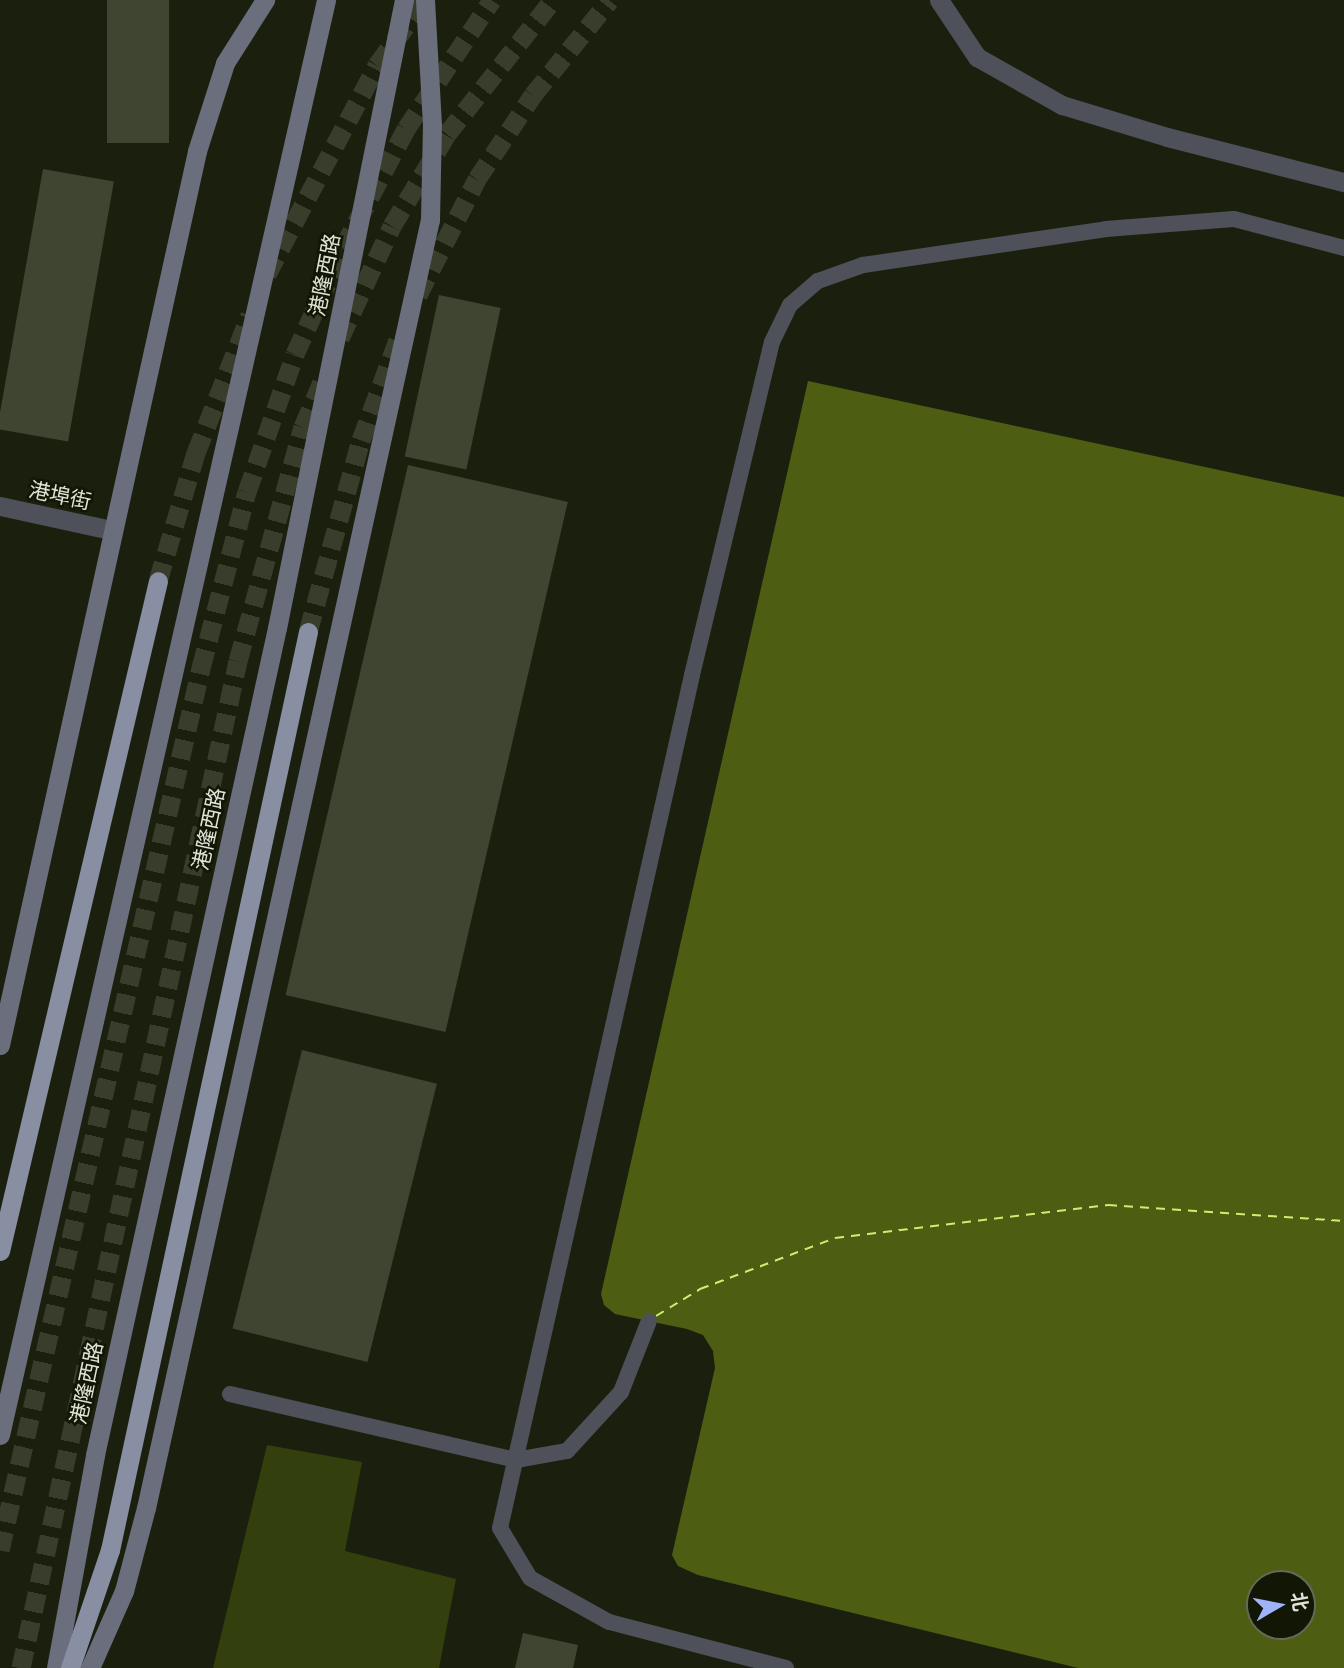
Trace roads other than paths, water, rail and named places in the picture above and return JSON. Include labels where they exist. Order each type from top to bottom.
[{"type":"highway","points":[[0,1251],[158,581]]},
{"type":"highway","points":[[70,1668],[110,1550],[308,632]]},
{"type":"main road","points":[[0,1045],[111,530],[197,151],[225,63],[265,0]]},
{"type":"main road","points":[[0,1435],[326,0]]},
{"type":"main road","name":"港隆西路","points":[[56,1668],[95,1455],[277,628],[404,0]]},
{"type":"main road","points":[[90,1668],[124,1591],[146,1508],[430,220],[432,125],[425,0]]},
{"type":"street","points":[[939,0],[977,57],[1062,105],[1167,138],[1344,182]]},
{"type":"street","name":"港埠街","points":[[0,506],[111,530]]},
{"type":"lane","points":[[786,1668],[609,1622],[530,1578],[500,1528],[738,476],[772,342],[790,305],[818,281],[863,265],[1106,229],[1234,219],[1344,248]]},
{"type":"lane","points":[[230,1394],[516,1460],[567,1451],[621,1392],[649,1321]]},
{"type":"tunnel","points":[[267,274],[377,65],[425,0]]},
{"type":"tunnel","points":[[0,1550],[201,668],[247,492],[295,354],[343,248],[406,129],[492,0]]},
{"type":"tunnel","points":[[340,338],[392,226],[447,134],[553,0]]},
{"type":"tunnel","points":[[418,295],[477,179],[533,95],[610,0]]},
{"type":"tunnel","points":[[158,581],[196,453],[250,315]]},
{"type":"tunnel","points":[[308,632],[361,440],[401,332]]},
{"type":"tunnel","points":[[21,1668],[238,661],[303,427],[322,382]]}]
